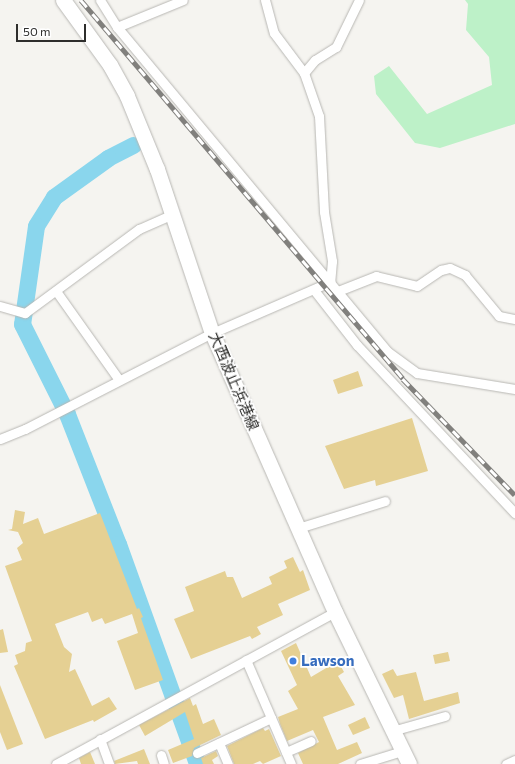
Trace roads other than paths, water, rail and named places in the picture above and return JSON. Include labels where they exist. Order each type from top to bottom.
[{"type":"main road","name":"大西波止浜港線","points":[[63,0],[110,65],[143,130],[212,333],[335,612],[405,758]]},
{"type":"street","points":[[100,0],[117,26],[388,352],[417,373],[515,389]]},
{"type":"street","points":[[117,26],[183,0]]},
{"type":"street","points":[[264,0],[274,32],[304,73],[319,116],[324,212],[332,261],[330,282]]},
{"type":"street","points":[[304,73],[315,60],[336,47],[359,0]]},
{"type":"street","points":[[0,306],[24,313],[140,229],[171,215]]},
{"type":"street","points":[[338,291],[376,276],[417,286],[441,270],[450,268],[465,274],[499,316],[515,319]]},
{"type":"street","points":[[0,439],[25,429],[212,333],[330,282]]},
{"type":"street","points":[[314,290],[357,345],[515,513]]},
{"type":"street","points":[[56,291],[119,380]]},
{"type":"street","points":[[298,528],[386,501]]},
{"type":"street","points":[[56,764],[335,612]]},
{"type":"street","points":[[246,660],[291,764]]},
{"type":"street","points":[[392,731],[445,716]]},
{"type":"street","points":[[197,753],[271,718]]},
{"type":"street","points":[[100,739],[109,764]]},
{"type":"street","points":[[286,752],[311,741]]},
{"type":"street","points":[[218,743],[228,764]]},
{"type":"street","points":[[360,764],[405,758]]},
{"type":"street","points":[[506,764],[515,760]]},
{"type":"waterway","points":[[133,145],[108,158],[54,197],[36,226],[22,324],[67,414],[118,544],[197,764]]},
{"type":"railway","points":[[81,0],[403,379],[515,495]]},
{"type":"place","name":"Lawson","points":[[293,661]]}]
